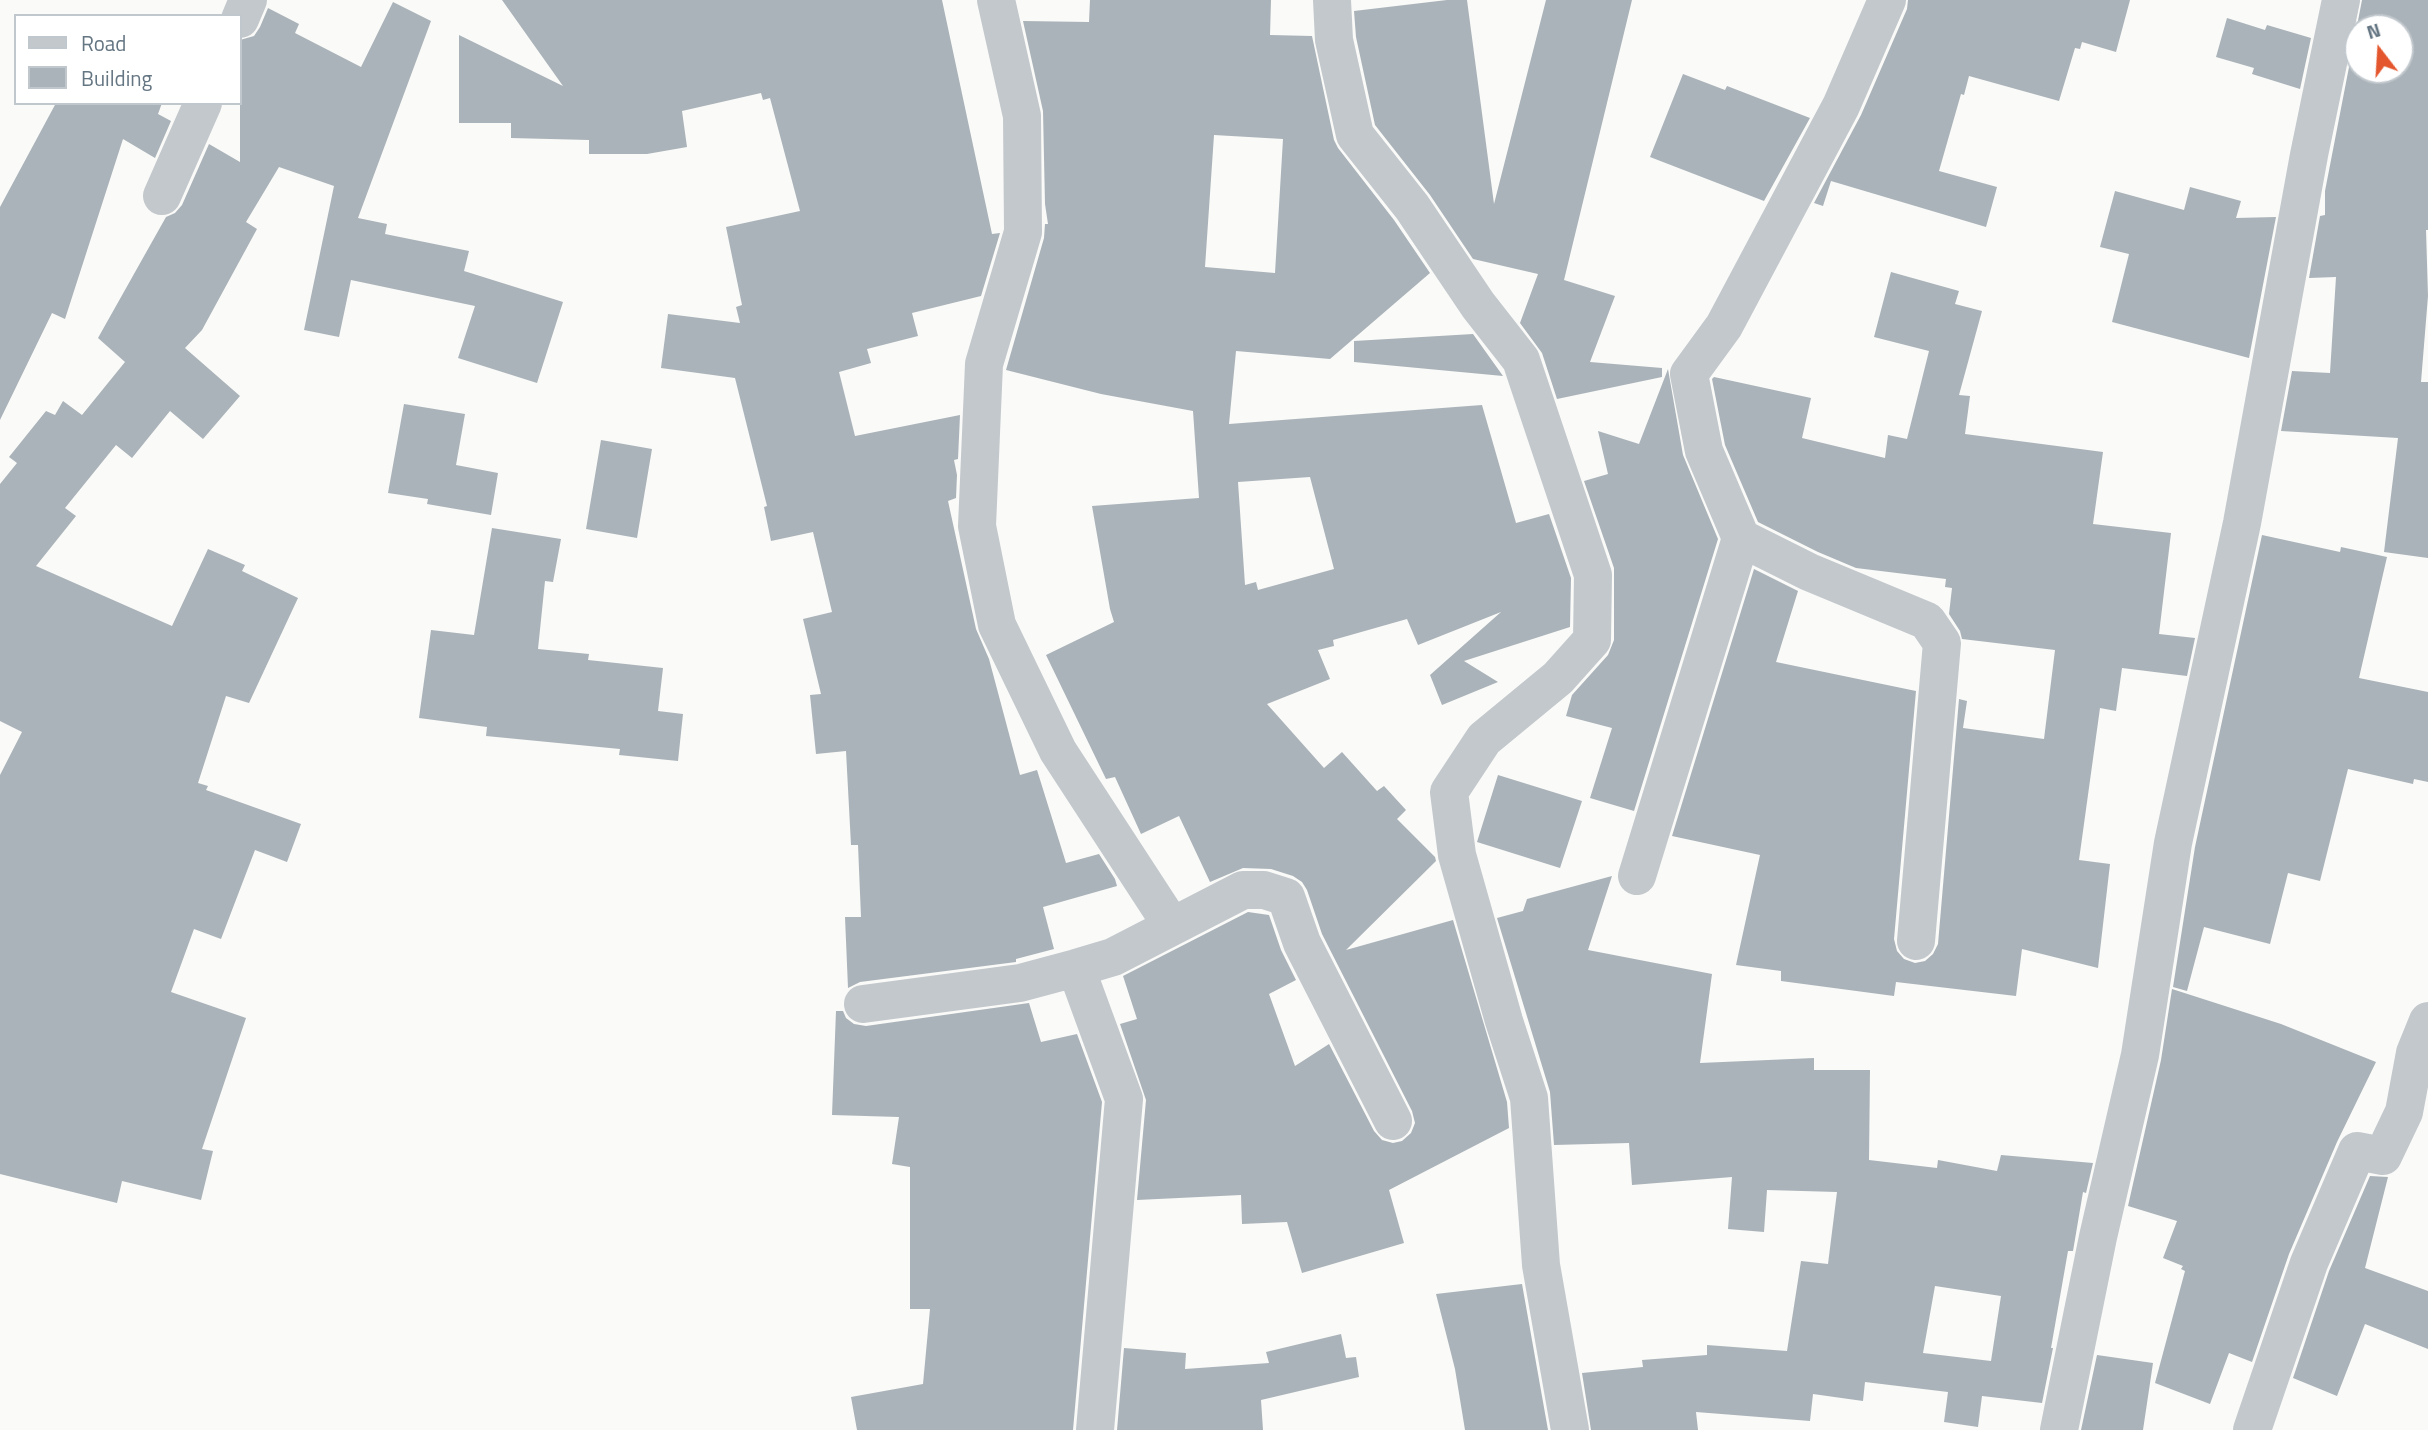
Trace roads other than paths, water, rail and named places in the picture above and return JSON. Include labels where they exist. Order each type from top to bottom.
[{"type":"street","points":[[996,0],[1021,116],[1023,232],[984,364],[977,526],[997,625],[1052,740],[1172,926]]},
{"type":"street","points":[[1332,0],[1335,40],[1355,135],[1412,207],[1478,305],[1521,360],[1593,575],[1592,640],[1558,678],[1484,739],[1449,792],[1457,856],[1529,1098],[1541,1265],[1570,1430]]},
{"type":"street","points":[[1636,876],[1741,538],[1704,451],[1689,374],[1724,326],[1841,106],[1887,0]]},
{"type":"street","points":[[2059,1430],[2098,1237],[2140,1055],[2173,843],[2242,523],[2309,155],[2341,0]]},
{"type":"street","points":[[162,196],[202,105]]},
{"type":"street","points":[[1741,538],[1809,572],[1927,621],[1942,643],[1916,941]]},
{"type":"street","points":[[863,1004],[1020,984],[1113,957],[1244,890],[1264,890],[1286,897],[1302,943],[1393,1121]]},
{"type":"street","points":[[1076,968],[1124,1099],[1095,1430]]},
{"type":"street","points":[[2252,1430],[2309,1263],[2357,1151],[2383,1156],[2404,1112],[2415,1053],[2428,1021]]}]
